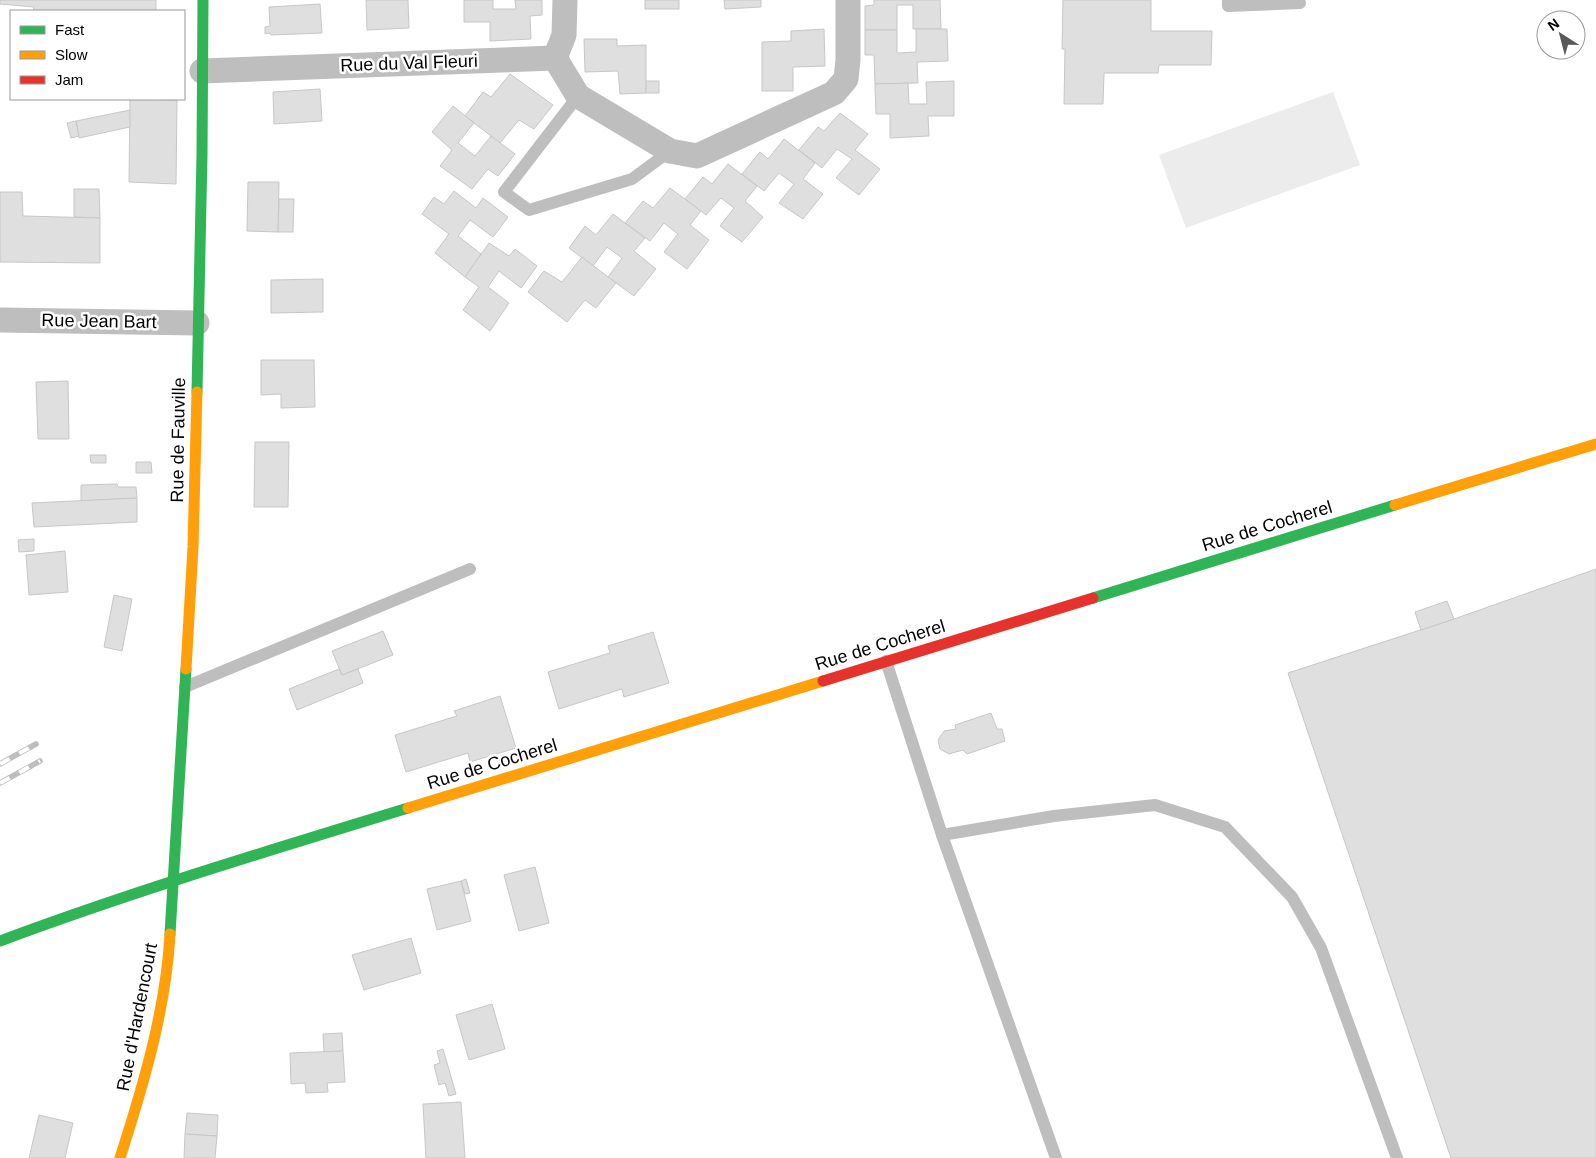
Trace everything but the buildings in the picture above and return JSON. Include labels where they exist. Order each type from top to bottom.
[{"type":"street","name":"Rue de Fauville","points":[[174,880],[194,547],[203,0]]},
{"type":"street","points":[[565,0],[564,35],[555,58],[578,96],[670,151],[697,156],[834,93],[846,79],[848,60],[848,0]]},
{"type":"street","name":"Rue du Val Fleuri","points":[[202,70],[555,58]]},
{"type":"street","name":"Rue Jean Bart","points":[[0,320],[197,322]]},
{"type":"street","name":"Rue de Cocherel","points":[[0,941],[80,911],[174,880],[1596,444]]},
{"type":"street","name":"Rue d'Hardencourt","points":[[120,1158],[142,1089],[155,1033],[169,955],[174,880]]},
{"type":"lane","points":[[1228,0],[1228,6],[1300,3]]},
{"type":"lane","points":[[578,96],[504,192],[529,210],[632,179],[670,151]]},
{"type":"lane","points":[[185,687],[470,569]]},
{"type":"lane","points":[[886,661],[942,835],[1056,1158]]},
{"type":"lane","points":[[942,835],[1054,816],[1155,805],[1225,827],[1292,897],[1320,948],[1397,1158]]},
{"type":"shaded area","points":[[1333,92],[1360,165],[1186,228],[1159,155]]},
{"type":"railway","points":[[0,764],[36,744]]},
{"type":"railway","points":[[0,783],[40,761]]},
{"type":"traffic: fast","points":[[197,392],[203,0]]},
{"type":"traffic: fast","points":[[1093,598],[1395,505]]},
{"type":"traffic: fast","points":[[170,934],[186,669]]},
{"type":"traffic: fast","points":[[0,941],[152,888],[408,808]]},
{"type":"traffic: slow","points":[[186,669],[193,547],[197,392]]},
{"type":"traffic: slow","points":[[1395,505],[1596,444]]},
{"type":"traffic: slow","points":[[408,808],[823,681]]},
{"type":"traffic: slow","points":[[120,1158],[152,1047],[164,991],[170,934]]},
{"type":"traffic: jam","points":[[823,681],[1093,598]]}]
